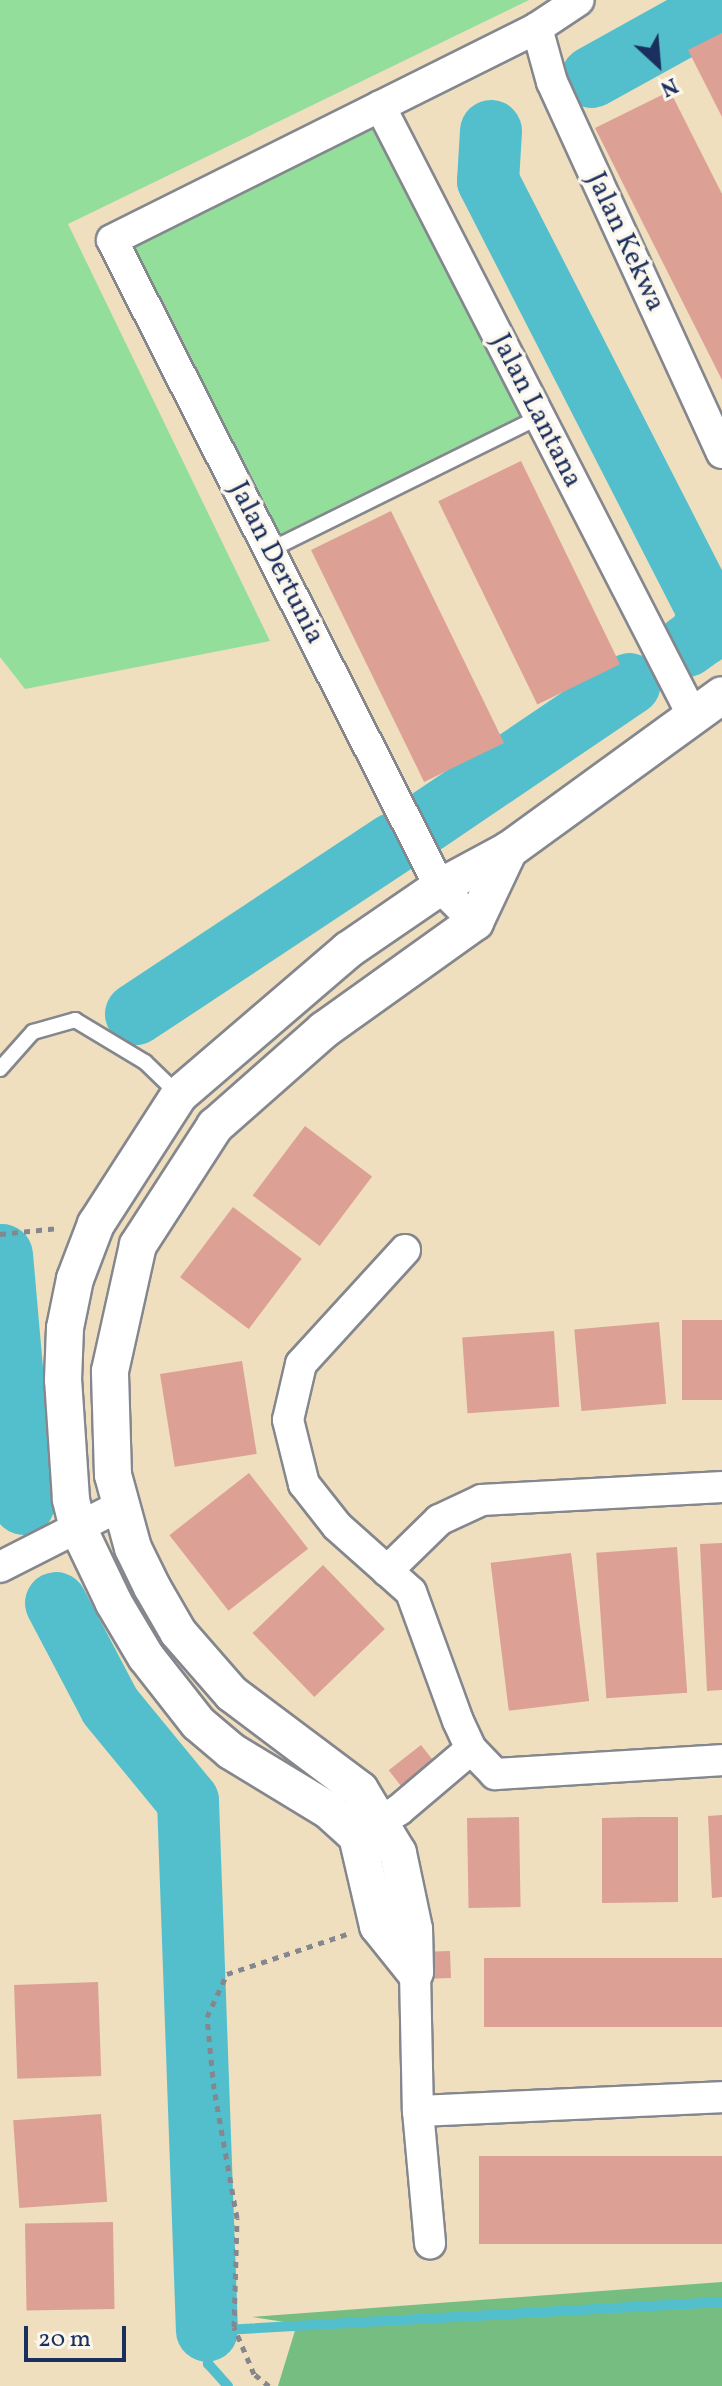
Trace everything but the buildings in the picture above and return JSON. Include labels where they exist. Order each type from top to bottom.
[{"type":"street","points":[[380,106],[537,28],[579,0]]},
{"type":"street","name":"Jalan Kekwa","points":[[537,28],[552,82],[722,453]]},
{"type":"street","name":"Jalan Dertunia","points":[[380,106],[112,240],[440,887],[475,922]]},
{"type":"street","name":"Jalan Lantana","points":[[380,106],[693,716]]},
{"type":"street","points":[[430,2243],[418,2111],[414,1929],[398,1853],[369,1829],[328,1810],[231,1751],[198,1723],[146,1657],[78,1528],[68,1463],[65,1328],[75,1279],[96,1224],[179,1095],[304,984],[440,887],[509,850],[722,695]]},
{"type":"street","points":[[415,1972],[378,1926],[369,1829],[341,1772],[232,1694],[187,1643],[152,1587],[113,1475],[110,1371],[125,1289],[138,1245],[215,1126],[324,1030],[475,922],[509,850]]},
{"type":"street","points":[[179,1095],[215,1126]]},
{"type":"street","points":[[405,1250],[301,1364],[288,1420],[304,1484],[337,1526],[387,1571],[417,1607],[471,1749],[495,1774],[722,1760]]},
{"type":"street","points":[[387,1571],[439,1520],[482,1500],[722,1487]]},
{"type":"street","points":[[0,1567],[122,1505]]},
{"type":"street","points":[[369,1829],[471,1749]]},
{"type":"street","points":[[418,2111],[722,2097]]},
{"type":"lane","points":[[270,550],[539,417]]},
{"type":"lane","points":[[0,1069],[33,1032],[75,1020],[145,1062],[179,1095]]},
{"type":"path","points":[[0,1234],[96,1224]]},
{"type":"path","points":[[269,2386],[254,2374],[234,2327],[237,2218],[214,2089],[207,2017],[227,1974],[378,1926]]},
{"type":"green space","points":[[0,0],[529,0],[68,224],[270,641],[25,689],[0,657]]},
{"type":"green space","points":[[377,121],[522,418],[270,540],[125,244]]},
{"type":"green space","points":[[722,2282],[722,2386],[278,2386],[297,2324],[252,2317]]},
{"type":"waterway","points":[[592,77],[722,5]]},
{"type":"waterway","points":[[491,131],[488,181],[708,611],[702,635],[687,646]]},
{"type":"waterway","points":[[426,822],[630,684]]},
{"type":"waterway","points":[[136,1014],[393,844]]},
{"type":"waterway","points":[[2,1255],[24,1504]]},
{"type":"waterway","points":[[56,1603],[110,1706],[188,1801],[207,2331]]},
{"type":"waterway","points":[[228,2386],[208,2364],[207,2331],[722,2302]]}]
